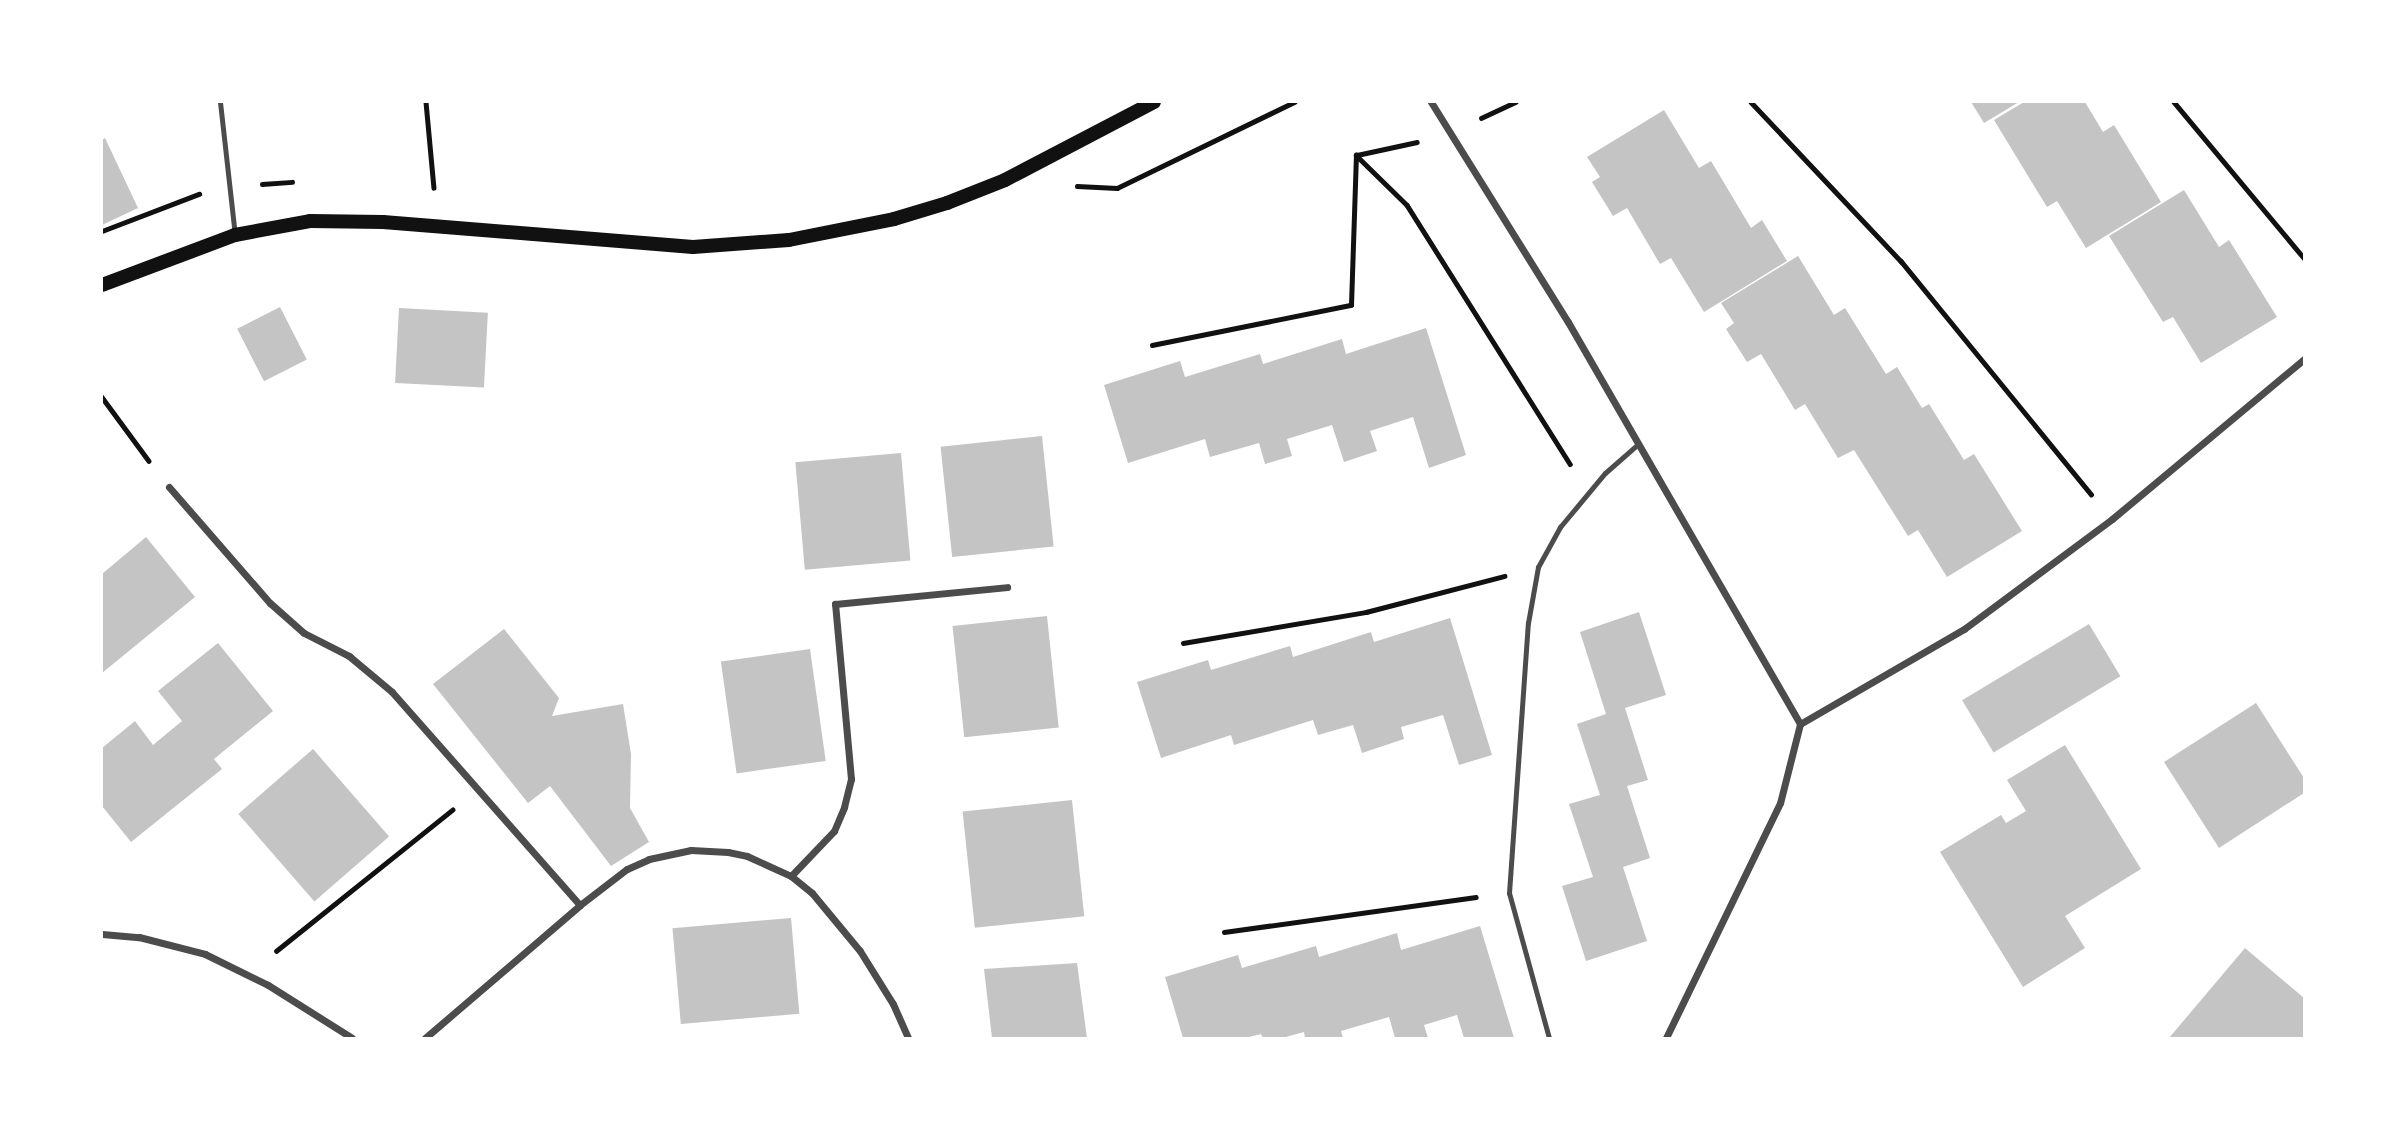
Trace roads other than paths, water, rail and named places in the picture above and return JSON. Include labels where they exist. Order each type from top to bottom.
[{"type":"main road","points":[[102,285],[235,235],[310,221],[349,220],[438,226],[693,247],[802,238],[894,219],[947,203],[1005,180],[1154,102]]},
{"type":"street","points":[[1431,102],[1568,322],[1800,724],[1780,803],[1666,1038]]},
{"type":"street","points":[[1800,724],[1964,629],[2112,519],[2305,359]]},
{"type":"street","points":[[169,487],[270,603],[304,633],[349,656],[392,692],[580,905]]},
{"type":"street","points":[[791,876],[834,831],[851,779],[835,604],[1007,587]]},
{"type":"street","points":[[425,1038],[580,905],[627,869],[670,853],[728,852],[766,863],[791,876],[812,893],[860,951],[892,1004],[908,1038]]},
{"type":"street","points":[[102,934],[139,937],[205,954],[268,985],[352,1038]]},
{"type":"lane","points":[[220,102],[235,235]]},
{"type":"lane","points":[[1549,1038],[1508,893],[1528,623],[1538,567],[1560,527],[1588,493],[1637,445]]}]
